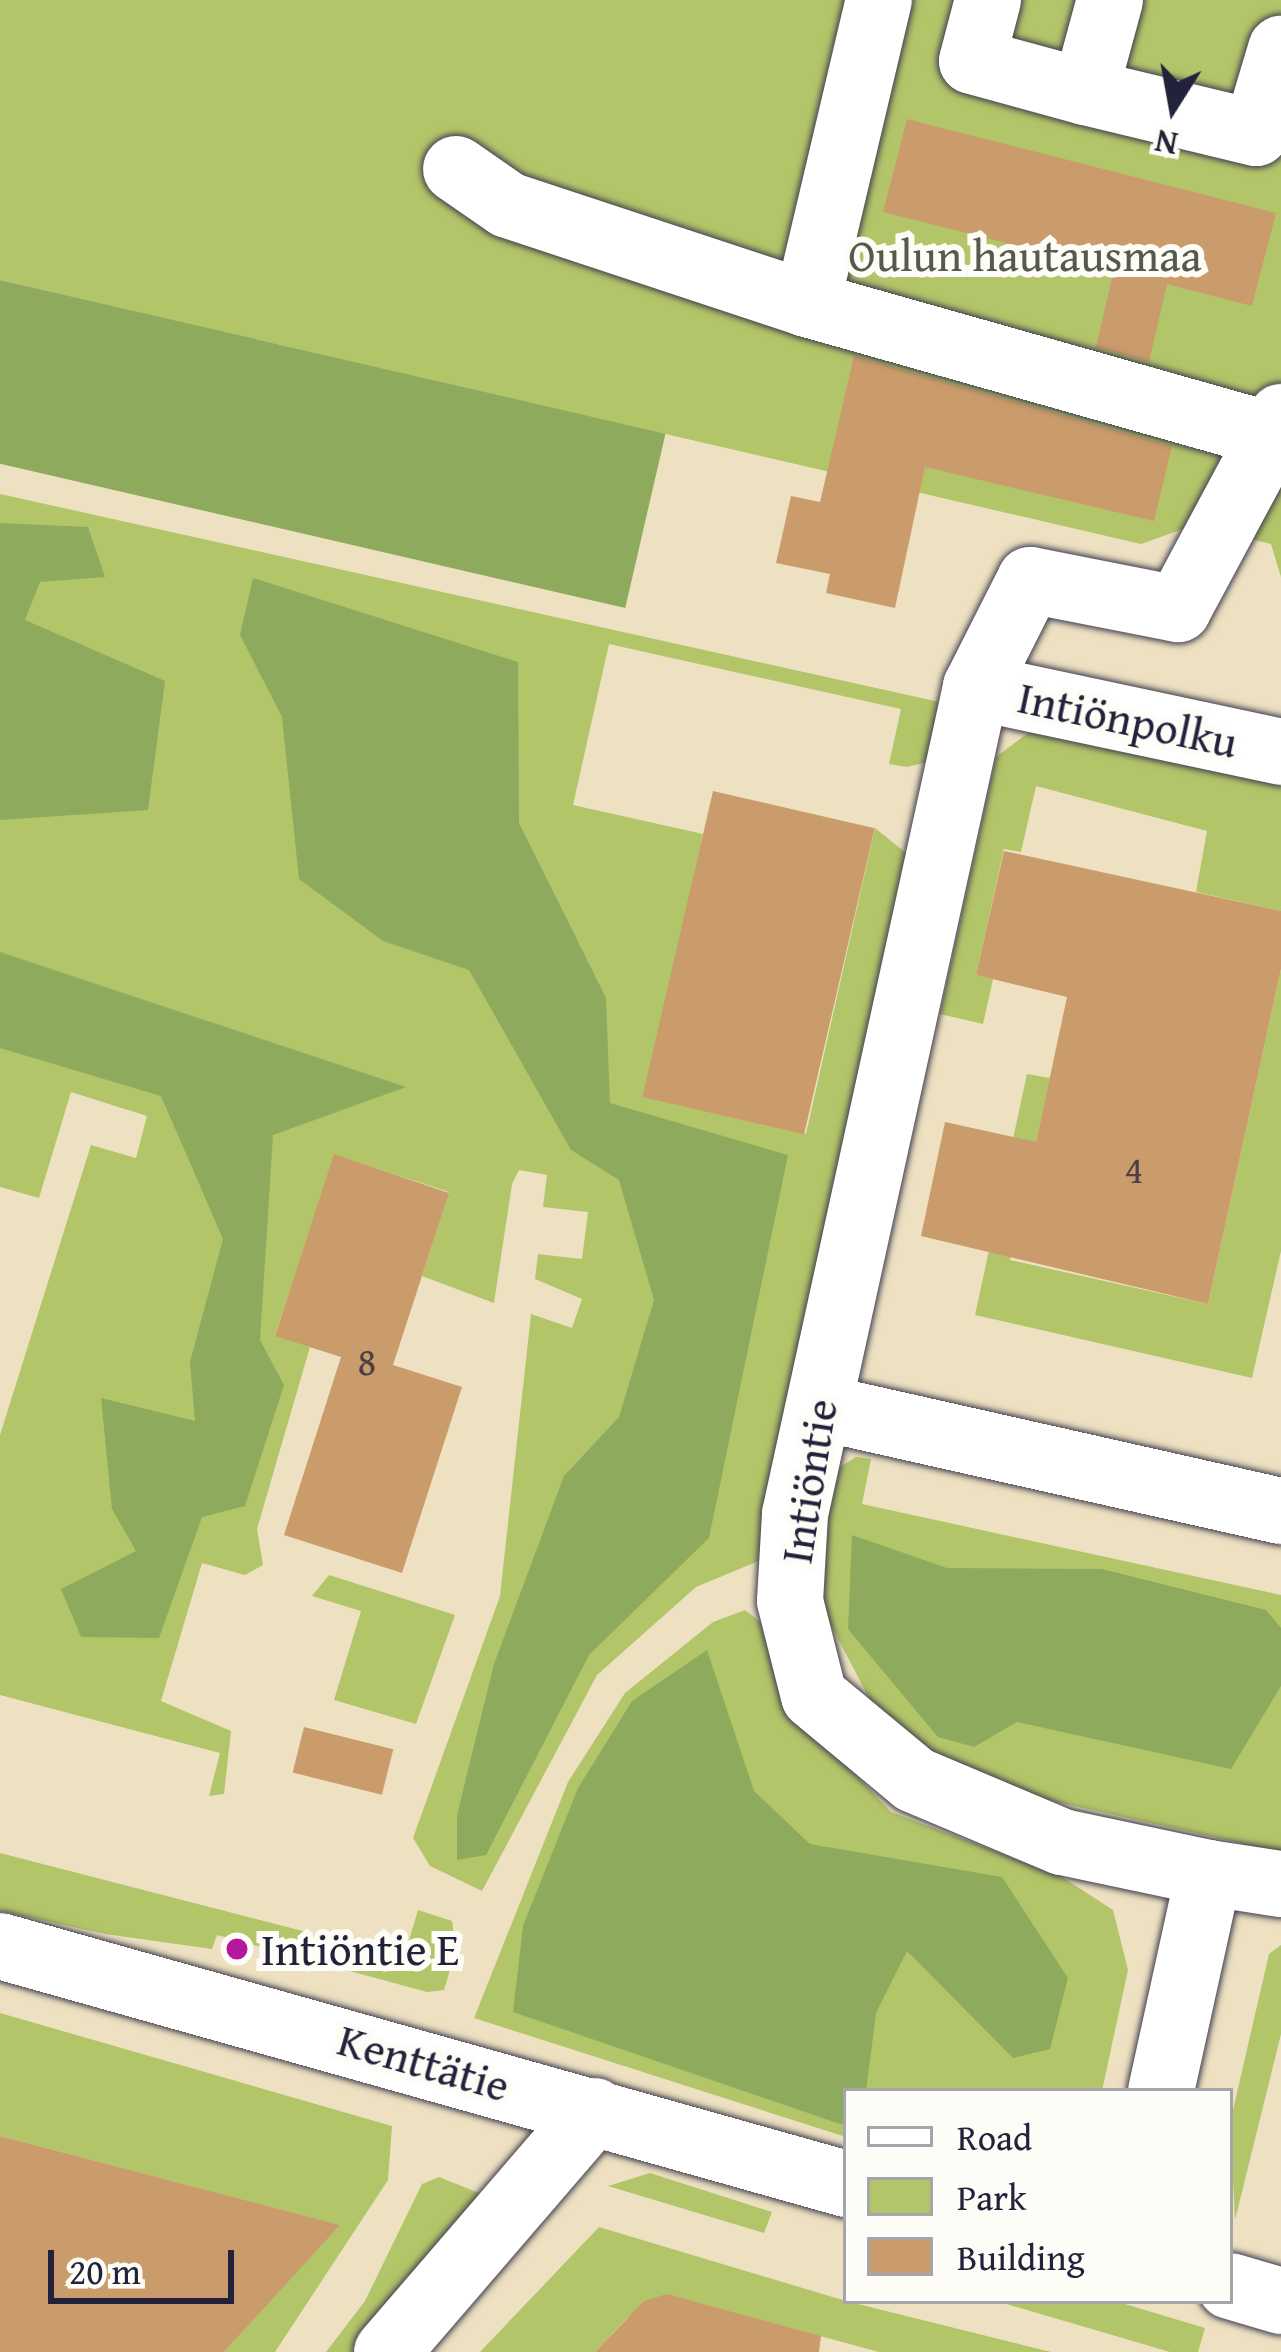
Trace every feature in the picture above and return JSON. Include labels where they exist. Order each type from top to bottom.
[{"type":"street","points":[[807,304],[879,0]]},
{"type":"street","points":[[988,0],[972,61],[1256,133],[1281,49]]},
{"type":"street","points":[[1085,92],[1110,0]]},
{"type":"street","points":[[456,169],[508,205],[807,304],[1278,430]]},
{"type":"street","name":"Intiöntie","points":[[1278,430],[1178,609],[1030,580],[976,687],[819,1407],[790,1601],[814,1696],[915,1780],[1062,1842],[1209,1874],[1281,1884]]},
{"type":"street","name":"Intiönpolku","points":[[976,687],[1281,752]]},
{"type":"street","points":[[819,1407],[1281,1511]]},
{"type":"street","points":[[1162,2088],[1209,1874]]},
{"type":"street","name":"Kenttätie","points":[[0,1946],[843,2183]]},
{"type":"street","points":[[387,2352],[594,2111]]},
{"type":"street","points":[[1233,2286],[1281,2301]]},
{"type":"green space","name":"Oulun hautausmaa","points":[[0,0],[1281,0],[1281,577],[1271,544],[1194,525],[1141,544],[0,280]]},
{"type":"green space","points":[[0,280],[665,434],[625,608],[0,464]]},
{"type":"green space","points":[[0,494],[944,703],[931,761],[907,767],[889,764],[901,709],[609,644],[573,805],[703,834],[645,1097],[806,1134],[875,828],[906,853],[766,1558],[696,1587],[597,1675],[482,1891],[430,1866],[413,1838],[500,1596],[531,1314],[572,1328],[582,1299],[535,1279],[538,1254],[582,1259],[588,1212],[543,1207],[547,1175],[519,1170],[512,1184],[494,1303],[422,1276],[449,1192],[335,1155],[275,1335],[310,1347],[257,1529],[263,1565],[245,1575],[202,1563],[161,1701],[231,1731],[224,1794],[209,1796],[220,1753],[0,1695],[0,1435],[91,1145],[136,1158],[147,1116],[71,1092],[39,1198],[0,1187]]},
{"type":"green space","points":[[0,523],[88,527],[105,577],[40,582],[25,620],[165,681],[148,810],[0,820]]},
{"type":"green space","points":[[253,578],[518,662],[519,823],[606,998],[610,1103],[788,1155],[709,1538],[589,1655],[486,1855],[457,1860],[457,1815],[494,1664],[564,1476],[619,1417],[654,1300],[619,1180],[571,1150],[469,970],[383,941],[299,879],[282,717],[240,635]]},
{"type":"green space","points":[[1036,727],[1281,772],[1281,911],[1196,892],[1207,831],[1036,786],[1021,852],[1004,849],[976,975],[993,979],[983,1024],[940,1014],[996,757]]},
{"type":"green space","points":[[0,952],[406,1087],[273,1135],[260,1340],[284,1385],[245,1506],[202,1517],[159,1638],[81,1637],[61,1589],[136,1551],[112,1509],[101,1398],[195,1421],[190,1362],[223,1239],[161,1096],[0,1048]]},
{"type":"green space","points":[[1281,969],[1281,1251],[1252,1378],[975,1315],[1027,1074],[1050,1078],[1010,1260],[1208,1304]]},
{"type":"green space","points":[[856,1457],[871,1459],[862,1504],[1281,1595],[1281,1852],[971,1783],[880,1719],[824,1612],[825,1522],[840,1467]]},
{"type":"green space","points":[[852,1535],[947,1568],[1102,1569],[1266,1610],[1281,1628],[1281,1686],[1231,1769],[1017,1722],[974,1747],[938,1737],[848,1629]]},
{"type":"green space","points":[[329,1575],[455,1615],[416,1724],[334,1700],[361,1611],[312,1596]]},
{"type":"green space","points":[[745,1610],[767,1627],[792,1707],[891,1812],[1059,1875],[1113,1910],[1128,1970],[1103,2088],[843,2088],[843,2136],[474,2018],[568,1782],[625,1693],[713,1622]]},
{"type":"green space","points":[[707,1650],[754,1791],[810,1844],[1002,1877],[1068,1978],[1050,2049],[1013,2058],[907,1951],[876,2013],[866,2088],[843,2088],[843,2125],[513,2012],[523,1926],[578,1788],[632,1701]]},
{"type":"green space","points":[[0,1853],[404,1957],[418,1910],[452,1921],[456,1950],[444,1990],[427,1992],[217,1935],[212,1949],[105,1934],[0,1911]]},
{"type":"green space","points":[[1281,1945],[1281,2034],[1235,2220],[1233,2110],[1269,1954]]},
{"type":"green space","points":[[0,2013],[392,2126],[388,2180],[275,2352],[224,2352],[339,2225],[0,2136]]},
{"type":"green space","points":[[650,2173],[772,2212],[764,2233],[608,2186]]},
{"type":"green space","points":[[439,2177],[484,2195],[358,2352],[326,2352],[365,2301],[422,2184]]},
{"type":"green space","points":[[599,2227],[843,2300],[843,2304],[1051,2352],[879,2352],[688,2300],[638,2325],[628,2317],[595,2352],[480,2352]]},
{"type":"green space","points":[[1006,2304],[1125,2304],[1205,2328],[1198,2352],[1170,2352]]},
{"type":"building","points":[[907,119],[1276,213],[1252,306],[1167,284],[1149,362],[1096,347],[1114,270],[883,212]]},
{"type":"building","points":[[854,356],[1172,446],[1154,521],[925,467],[895,608],[826,593],[830,574],[776,563],[791,496],[820,502]]},
{"type":"building","points":[[713,791],[875,828],[804,1134],[642,1097]]},
{"type":"building","points":[[1004,851],[1281,911],[1281,969],[1208,1304],[921,1236],[945,1122],[1036,1142],[1067,997],[976,975]]},
{"type":"building","points":[[334,1154],[449,1193],[393,1365],[462,1387],[402,1573],[284,1535],[341,1357],[275,1336]]},
{"type":"building","points":[[304,1727],[393,1749],[382,1795],[293,1773]]},
{"type":"building","points":[[0,2136],[340,2225],[224,2352],[0,2352]]},
{"type":"building","points":[[667,2294],[821,2336],[819,2352],[595,2352],[644,2301]]},
{"type":"place","name":"Intiöntie E","points":[[237,1949]]}]
